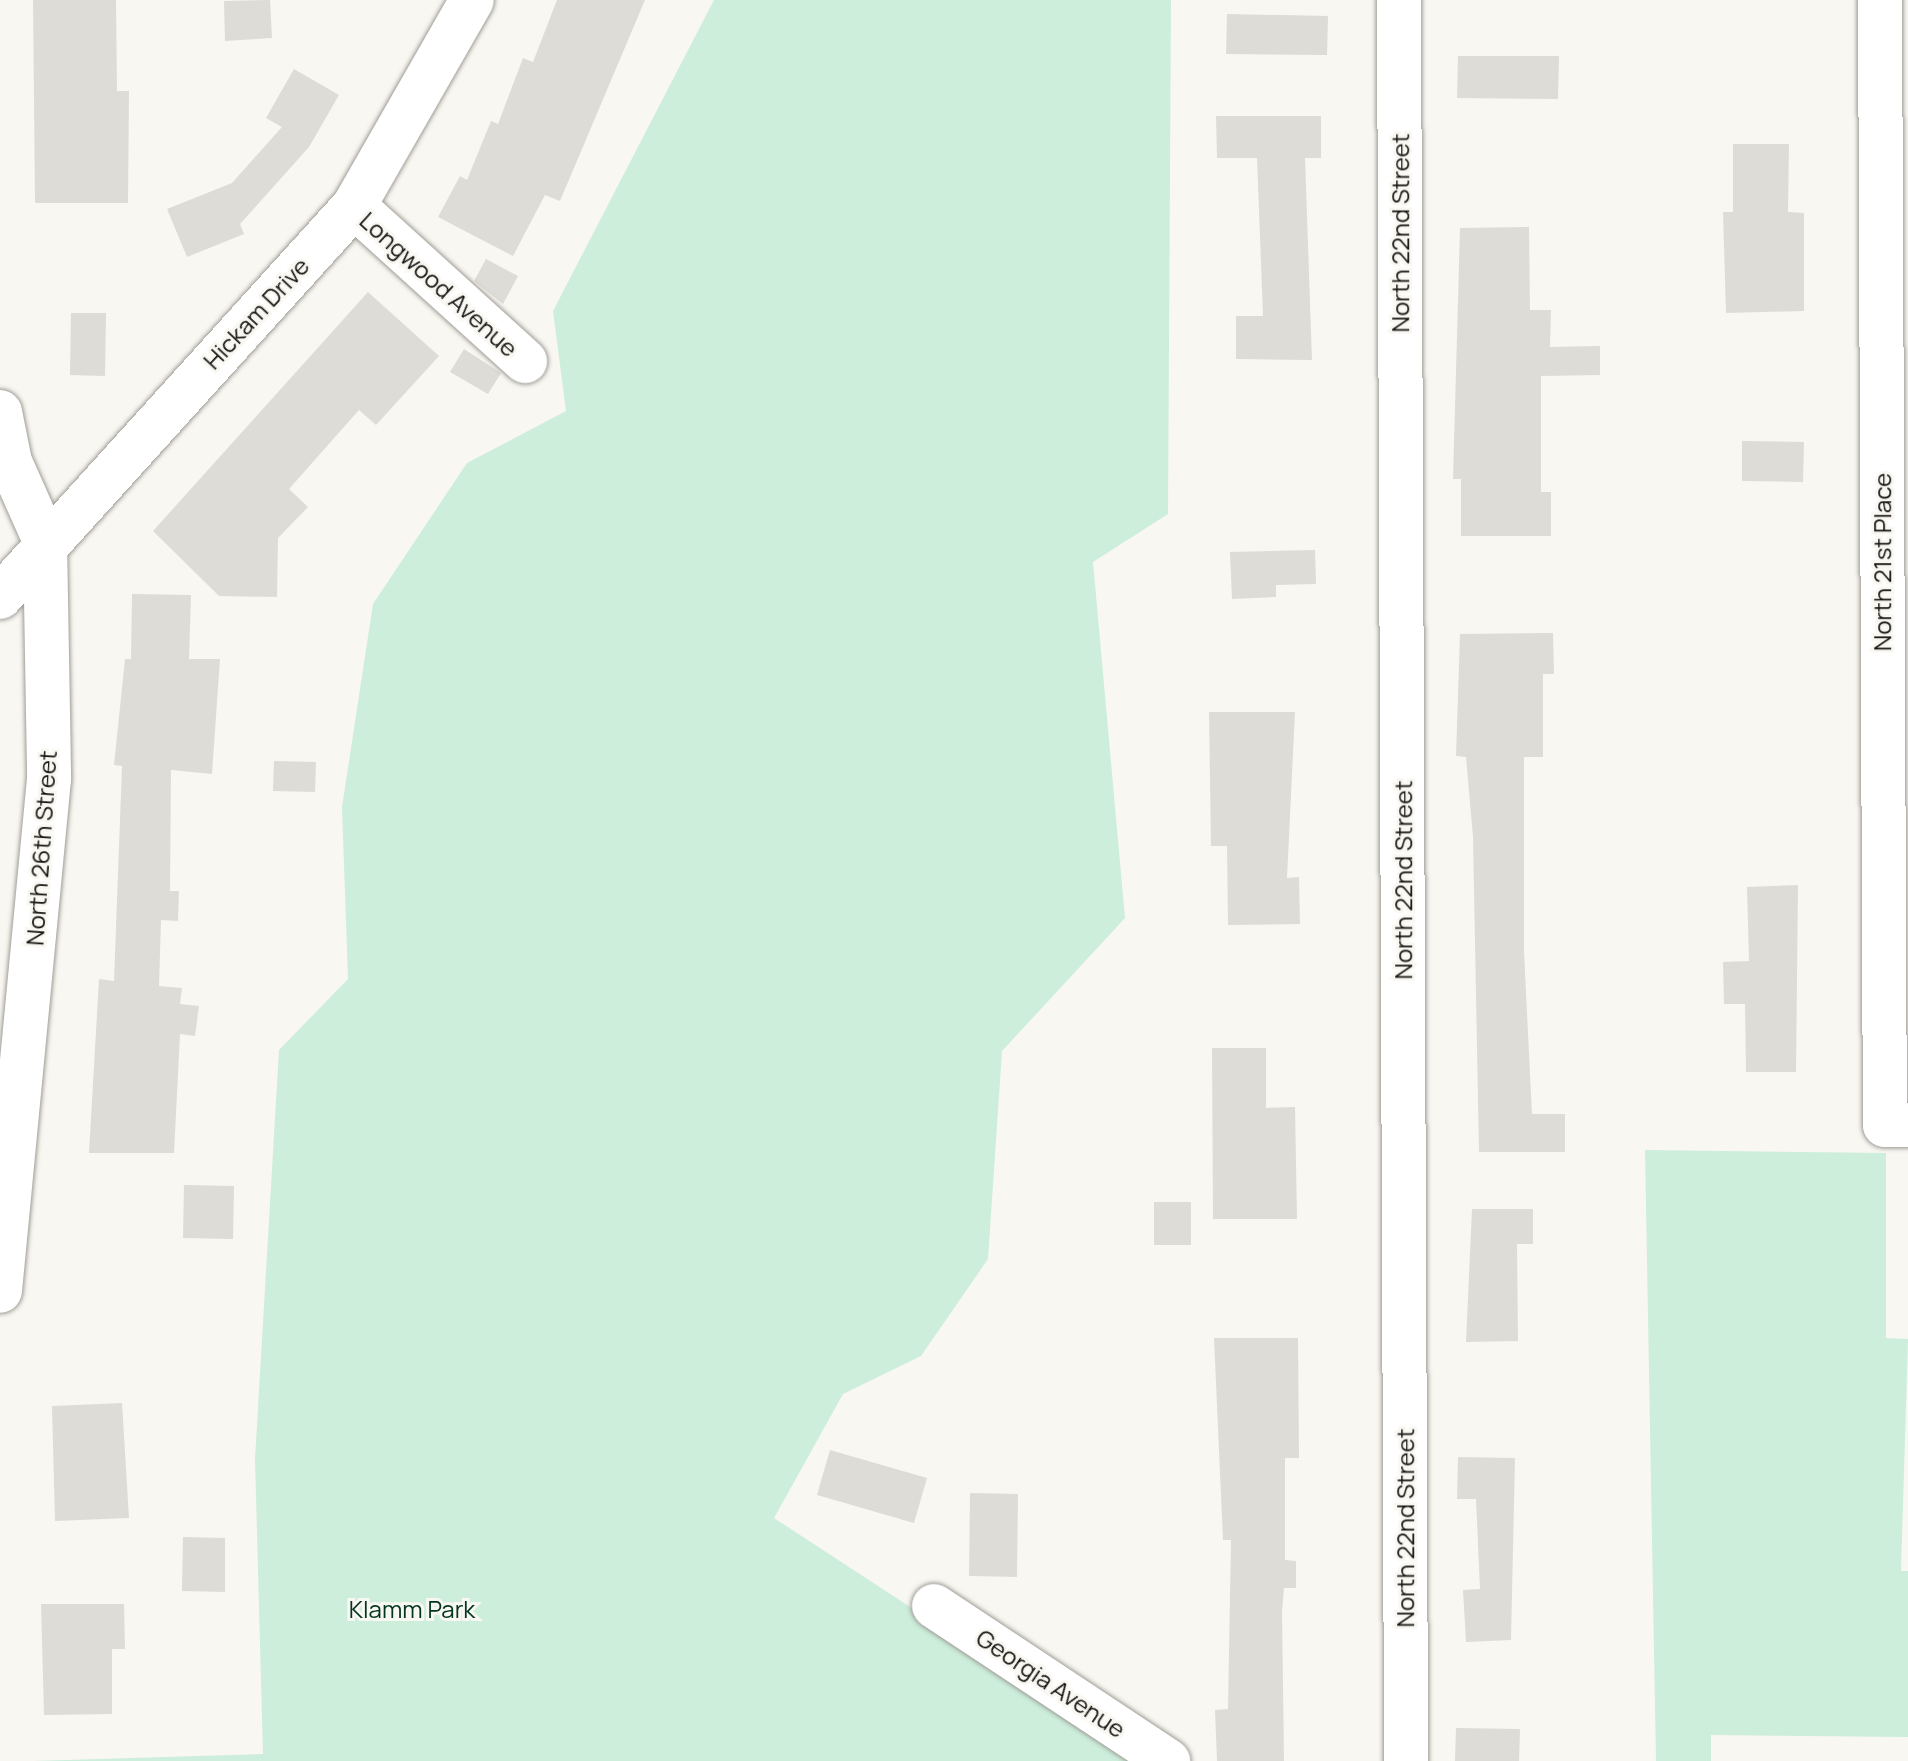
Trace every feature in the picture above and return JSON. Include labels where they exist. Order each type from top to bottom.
[{"type":"street","name":"Hickam Drive","points":[[0,597],[45,541],[354,206],[472,0]]},
{"type":"street","name":"North 22nd Street","points":[[1399,0],[1406,1761]]},
{"type":"street","name":"North 21st Place","points":[[1880,0],[1896,1125]]},
{"type":"street","name":"Longwood Avenue","points":[[354,206],[525,361]]},
{"type":"street","name":"North 26th Street","points":[[0,412],[10,462],[45,541],[49,779],[0,1291]]},
{"type":"street","name":"Georgia Avenue","points":[[934,1606],[1168,1761]]},
{"type":"green space","name":"Klamm Park","points":[[714,0],[1171,0],[1168,514],[1093,562],[1125,918],[1002,1051],[988,1259],[921,1356],[843,1394],[774,1518],[1146,1761],[33,1761],[263,1754],[255,1459],[279,1050],[348,979],[342,807],[373,604],[467,463],[566,411],[553,311]]},
{"type":"green space","points":[[1645,1150],[1886,1153],[1886,1338],[1908,1339],[1901,1571],[1908,1571],[1908,1737],[1711,1735],[1711,1761],[1656,1761]]},
{"type":"building","points":[[33,0],[116,0],[117,91],[129,91],[128,203],[35,203]]},
{"type":"building","points":[[270,0],[272,38],[225,41],[224,1]]},
{"type":"building","points":[[557,0],[645,0],[560,201],[545,195],[513,256],[438,217],[460,176],[467,180],[491,121],[498,124],[523,58],[533,62]]},
{"type":"building","points":[[1227,14],[1328,16],[1327,55],[1226,54]]},
{"type":"building","points":[[1458,56],[1559,56],[1558,99],[1457,98]]},
{"type":"building","points":[[294,69],[339,95],[309,147],[240,224],[244,234],[187,257],[167,209],[232,183],[282,127],[266,118]]},
{"type":"building","points":[[1216,116],[1321,116],[1321,158],[1305,158],[1312,360],[1236,359],[1236,316],[1263,316],[1257,158],[1217,158]]},
{"type":"building","points":[[1733,144],[1789,144],[1788,212],[1804,213],[1804,311],[1726,313],[1723,212],[1733,212]]},
{"type":"building","points":[[1529,227],[1530,310],[1551,310],[1550,347],[1600,346],[1600,375],[1541,376],[1541,492],[1551,492],[1551,536],[1461,536],[1461,479],[1453,479],[1460,228]]},
{"type":"building","points":[[486,259],[518,276],[503,304],[474,281]]},
{"type":"building","points":[[368,292],[439,356],[376,425],[359,410],[289,489],[308,507],[278,538],[277,597],[219,596],[153,531]]},
{"type":"building","points":[[71,313],[106,313],[105,376],[70,375]]},
{"type":"building","points":[[464,349],[501,373],[488,394],[450,372]]},
{"type":"building","points":[[1742,441],[1804,442],[1803,482],[1742,481]]},
{"type":"building","points":[[1315,550],[1316,584],[1276,585],[1276,597],[1232,599],[1230,552]]},
{"type":"building","points":[[132,594],[191,595],[189,659],[220,659],[212,774],[171,770],[170,891],[179,891],[178,921],[161,920],[159,986],[182,988],[180,1004],[199,1006],[195,1036],[180,1034],[174,1153],[89,1153],[99,979],[114,981],[122,766],[114,765],[125,659],[131,659]]},
{"type":"building","points":[[1553,633],[1554,674],[1543,674],[1543,757],[1524,757],[1524,951],[1532,1114],[1565,1114],[1565,1152],[1479,1152],[1473,837],[1466,757],[1456,756],[1460,634]]},
{"type":"building","points":[[1209,712],[1295,712],[1287,878],[1299,877],[1300,924],[1228,925],[1227,846],[1211,846]]},
{"type":"building","points":[[274,761],[316,762],[315,792],[273,791]]},
{"type":"building","points":[[1798,885],[1796,1072],[1746,1072],[1745,1004],[1724,1004],[1723,962],[1749,961],[1747,887]]},
{"type":"building","points":[[1212,1048],[1266,1048],[1266,1108],[1295,1107],[1297,1219],[1213,1219]]},
{"type":"building","points":[[184,1185],[234,1186],[233,1239],[183,1238]]},
{"type":"building","points":[[1154,1202],[1191,1202],[1191,1245],[1154,1245]]},
{"type":"building","points":[[1472,1209],[1533,1209],[1533,1244],[1517,1244],[1518,1341],[1466,1342]]},
{"type":"building","points":[[1214,1338],[1298,1338],[1299,1458],[1285,1458],[1285,1560],[1296,1561],[1296,1588],[1284,1588],[1282,1612],[1284,1761],[1217,1761],[1215,1710],[1228,1709],[1231,1540],[1223,1540]]},
{"type":"building","points":[[122,1403],[129,1518],[55,1521],[52,1406]]},
{"type":"building","points":[[830,1450],[927,1478],[914,1523],[817,1495]]},
{"type":"building","points":[[1458,1457],[1515,1458],[1511,1640],[1466,1642],[1463,1590],[1480,1589],[1476,1499],[1457,1499]]},
{"type":"building","points":[[970,1493],[1018,1494],[1017,1577],[969,1576]]},
{"type":"building","points":[[183,1537],[225,1538],[225,1592],[182,1591]]},
{"type":"building","points":[[41,1604],[124,1604],[125,1649],[112,1649],[112,1714],[44,1715]]},
{"type":"building","points":[[1456,1728],[1520,1729],[1519,1761],[1455,1761]]}]
